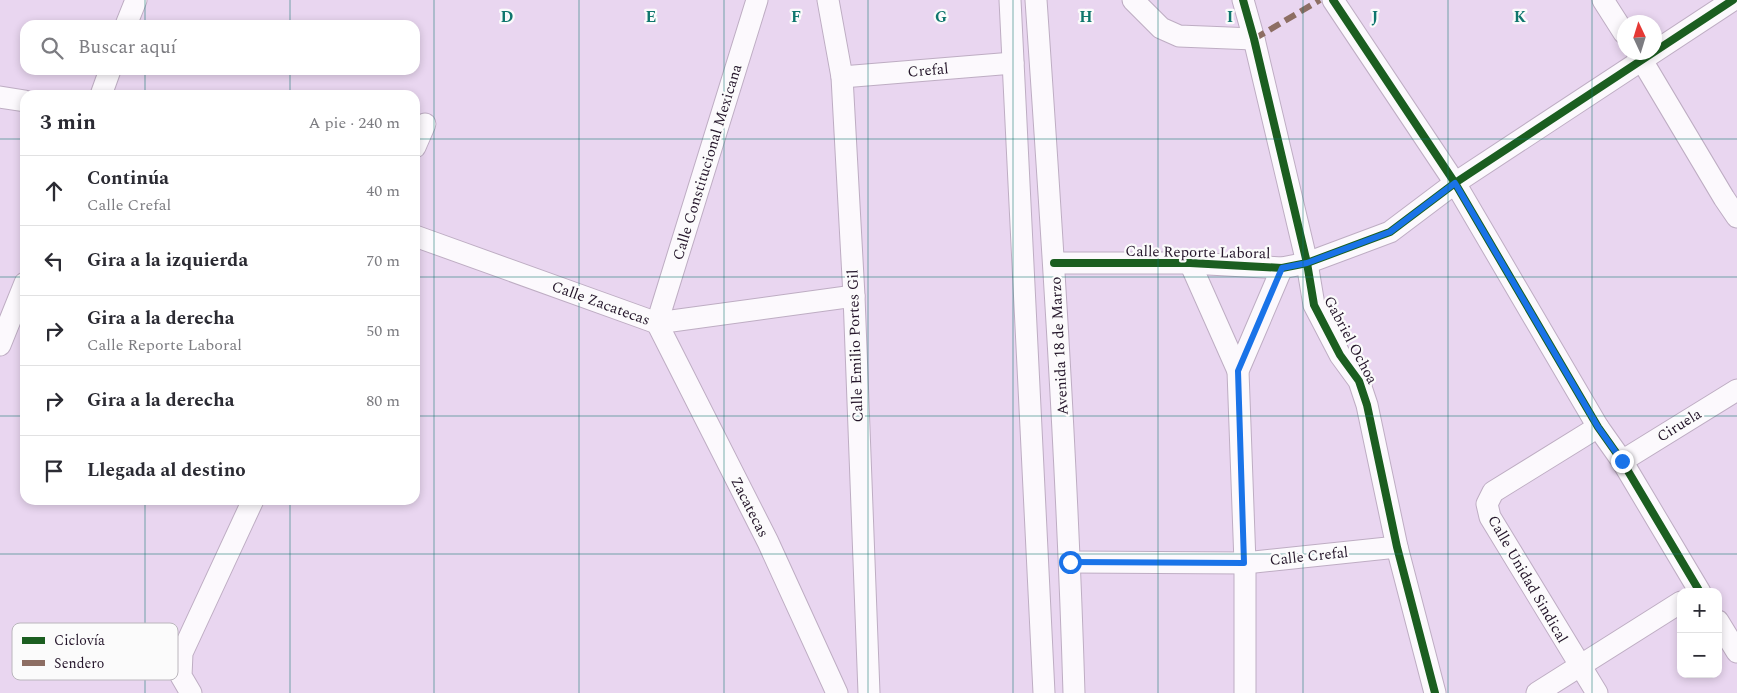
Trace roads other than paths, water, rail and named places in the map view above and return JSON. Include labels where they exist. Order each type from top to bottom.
[{"type":"street","points":[[128,20],[136,0]]},
{"type":"street","name":"Calle Constitucional Mexicana","points":[[657,323],[757,0]]},
{"type":"street","name":"Calle Emilio Portes Gil","points":[[828,0],[842,77],[854,296],[869,693]]},
{"type":"street","points":[[1010,0],[1044,693]]},
{"type":"street","name":"Avenida 18 de Marzo","points":[[1036,0],[1054,263],[1070,562],[1074,693]]},
{"type":"street","points":[[1133,0],[1161,28],[1179,36],[1254,39]]},
{"type":"street","name":"Gabriel Ochoa","points":[[1243,0],[1307,263],[1314,305],[1340,355],[1360,381],[1365,397],[1397,547],[1435,693]]},
{"type":"street","points":[[1333,0],[1455,183],[1598,427],[1622,461],[1697,588]]},
{"type":"street","points":[[1603,0],[1617,22]]},
{"type":"street","name":"Calle Reporte Laboral","points":[[1662,44],[1733,0]]},
{"type":"street","name":"Calle Reporte Laboral","points":[[1054,263],[1190,263],[1282,268],[1307,263],[1390,232],[1455,183],[1636,60]]},
{"type":"street","points":[[1642,60],[1731,194],[1737,217]]},
{"type":"street","name":"Crefal","points":[[842,77],[1013,63]]},
{"type":"street","points":[[103,90],[108,75]]},
{"type":"street","points":[[0,97],[20,100]]},
{"type":"street","points":[[420,136],[425,124]]},
{"type":"street","name":"Calle Zacatecas","points":[[420,238],[657,323],[854,296]]},
{"type":"street","points":[[1190,263],[1238,371],[1244,563],[1245,693]]},
{"type":"street","points":[[1238,371],[1282,268]]},
{"type":"street","points":[[0,342],[20,295]]},
{"type":"street","name":"Zacatecas","points":[[657,323],[768,542],[837,693]]},
{"type":"street","name":"Ciruela","points":[[1622,461],[1737,390]]},
{"type":"street","name":"Calle Unidad Sindical","points":[[1597,693],[1490,517],[1487,504],[1493,492],[1598,427]]},
{"type":"street","points":[[191,693],[180,676],[182,653],[251,505]]},
{"type":"street","name":"Calle Crefal","points":[[1070,562],[1244,563],[1397,547]]},
{"type":"street","points":[[1536,693],[1677,605]]},
{"type":"street","points":[[1722,628],[1737,652]]}]
